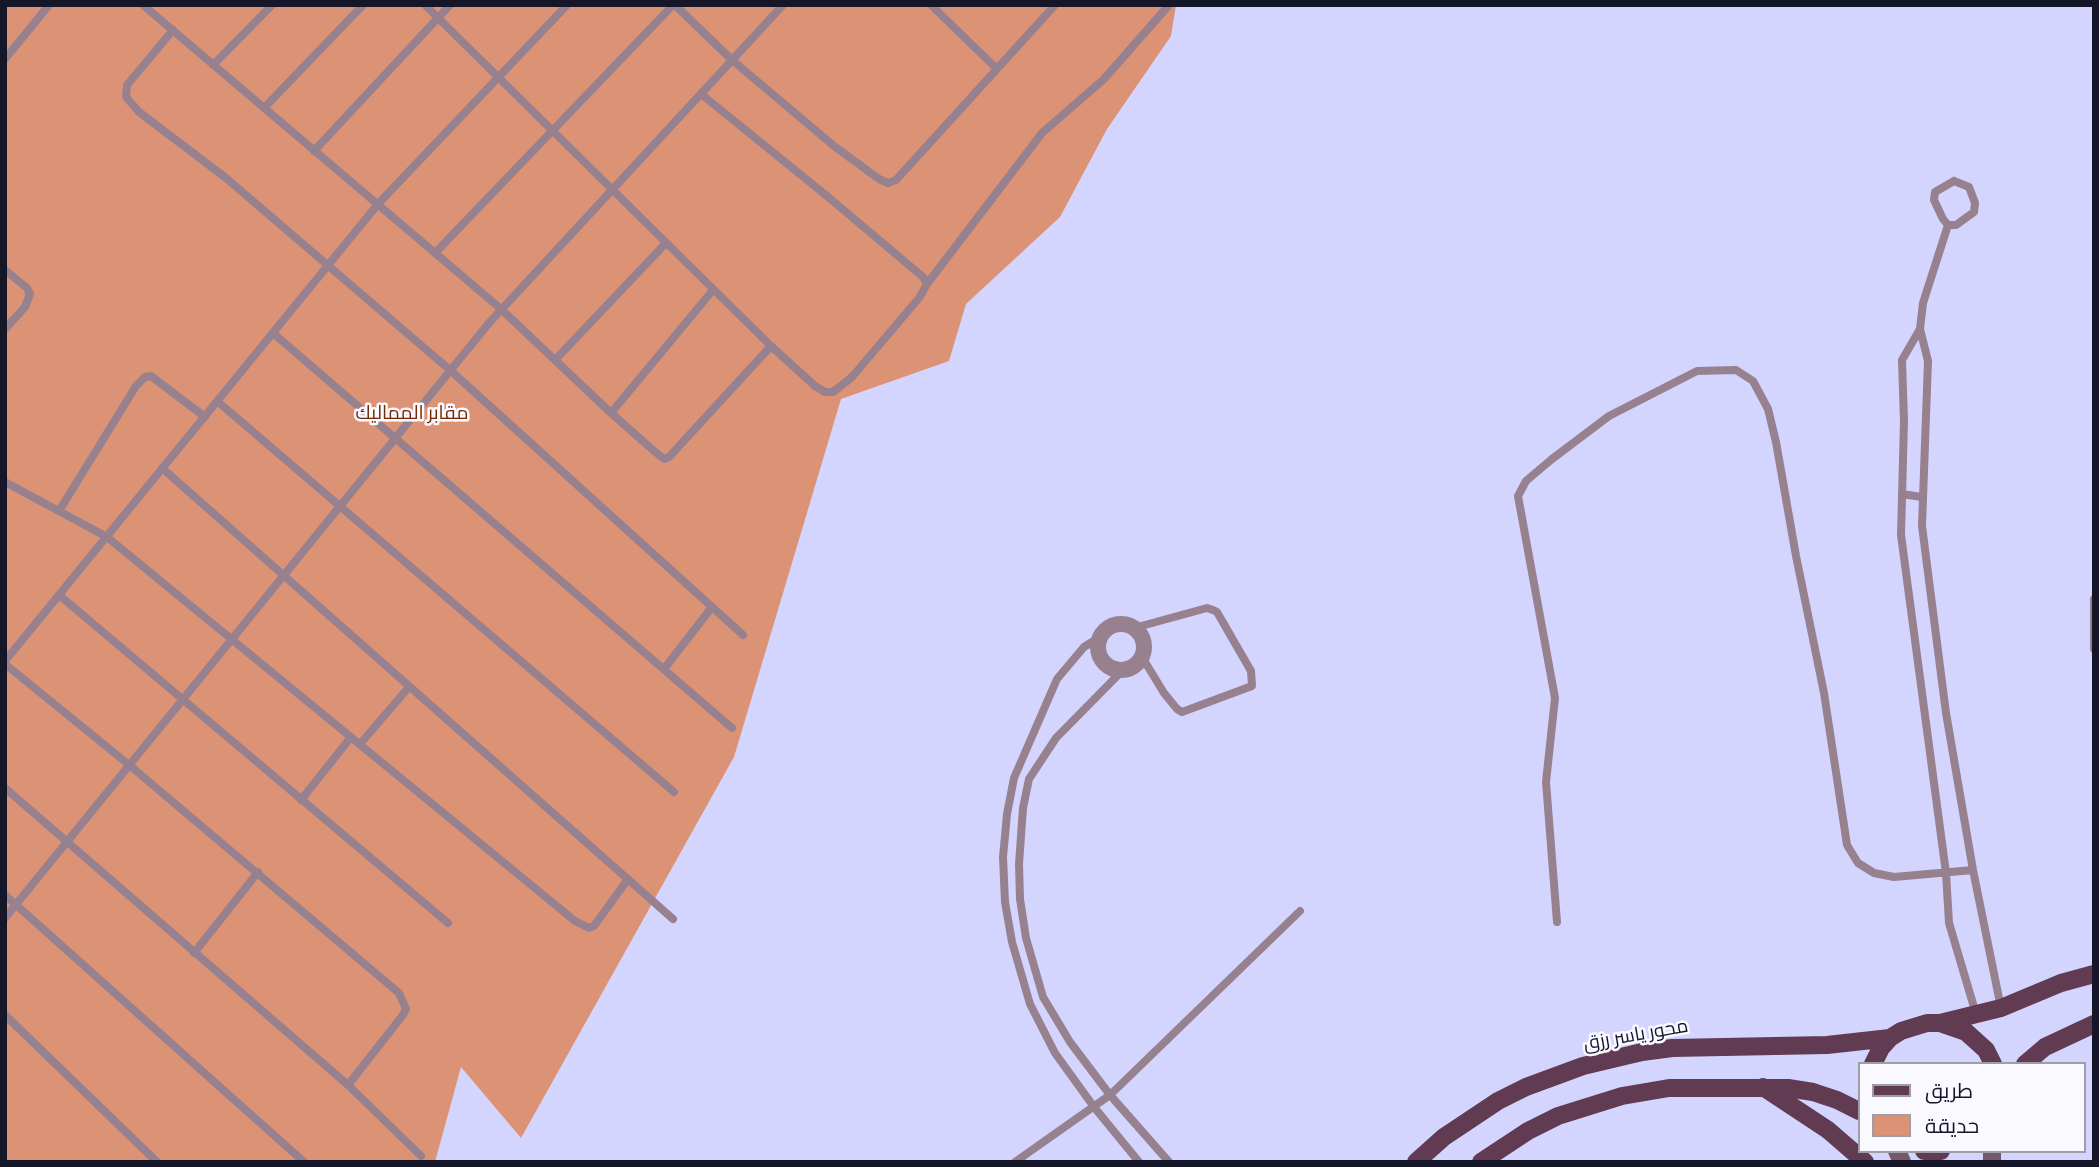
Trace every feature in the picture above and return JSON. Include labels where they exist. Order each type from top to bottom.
[{"type":"main road","points":[[1940,1023],[1976,1016],[2062,983],[2094,974]]},
{"type":"main road","points":[[1940,1023],[1954,1026],[1977,1040],[1992,1062]]},
{"type":"main road","name":"محور ياسر رزق","points":[[1416,1162],[1444,1137],[1497,1101],[1554,1075],[1593,1063],[1642,1052],[1682,1047],[1827,1045],[1890,1038],[1914,1025],[1940,1023]]},
{"type":"main road","points":[[2027,1062],[2045,1047],[2094,1024]]},
{"type":"main road","points":[[1874,1062],[1890,1038]]},
{"type":"main road","points":[[1763,1087],[1828,1130],[1865,1162]]},
{"type":"main road","points":[[1481,1162],[1519,1136],[1558,1116],[1611,1099],[1670,1088],[1763,1087],[1813,1092],[1857,1110]]},
{"type":"street","points":[[1119,623],[1134,628],[1143,641],[1142,657],[1130,668],[1123,670],[1115,669],[1102,660],[1098,645],[1100,637],[1111,626],[1119,623]]},
{"type":"lane","points":[[5,59],[49,5]]},
{"type":"lane","points":[[143,5],[501,309],[611,413],[664,458],[669,457],[771,346]]},
{"type":"lane","points":[[213,65],[272,5]]},
{"type":"lane","points":[[264,108],[363,5]]},
{"type":"lane","points":[[425,5],[713,290],[771,346],[825,392],[832,392],[852,377],[919,298],[1042,133],[1104,79],[1169,5]]},
{"type":"lane","points":[[314,151],[450,5]]},
{"type":"lane","points":[[348,1085],[403,1015],[405,1002],[399,993],[258,872],[5,663],[377,204],[567,5]]},
{"type":"lane","points":[[435,253],[674,5],[732,60],[834,146],[888,183],[896,180],[1055,5]]},
{"type":"lane","points":[[5,919],[128,764],[501,309],[783,5]]},
{"type":"lane","points":[[931,5],[997,69]]},
{"type":"lane","points":[[940,13],[947,5]]},
{"type":"lane","points":[[173,30],[127,86],[127,97],[139,112],[226,178],[450,370],[743,635]]},
{"type":"lane","points":[[701,94],[827,196],[923,277],[927,284]]},
{"type":"lane","points":[[1954,181],[1969,187],[1975,203],[1974,212],[1956,225],[1948,225],[1937,210],[1935,192],[1954,181]]},
{"type":"lane","points":[[1948,225],[1923,303],[1920,329],[1928,361],[1922,526],[1946,713],[1973,870],[2001,1008]]},
{"type":"lane","points":[[555,360],[666,243]]},
{"type":"lane","points":[[5,270],[27,288],[30,294],[25,307],[5,329]]},
{"type":"lane","points":[[611,413],[713,290]]},
{"type":"lane","points":[[1920,329],[1902,360],[1903,548],[1946,873],[1949,923],[1976,1016]]},
{"type":"lane","points":[[273,333],[732,728]]},
{"type":"lane","points":[[1557,922],[1546,782],[1555,698],[1518,496],[1526,481],[1609,416],[1697,371],[1736,370],[1753,381],[1768,409],[1824,693],[1847,845],[1858,863],[1874,873],[1894,877],[1973,870]]},
{"type":"lane","points":[[59,511],[136,386],[145,377],[151,376],[205,416]]},
{"type":"lane","points":[[217,401],[674,792]]},
{"type":"lane","points":[[162,468],[673,919]]},
{"type":"lane","points":[[5,482],[107,537],[575,921],[589,928],[594,926],[628,879]]},
{"type":"lane","points":[[1902,494],[1922,497]]},
{"type":"lane","points":[[59,595],[448,923]]},
{"type":"lane","points":[[2094,599],[2094,649]]},
{"type":"lane","points":[[664,669],[712,607]]},
{"type":"lane","points":[[1134,628],[1207,608],[1213,610],[1217,612],[1251,671],[1252,686],[1182,712],[1170,701],[1142,657]]},
{"type":"lane","points":[[1100,637],[1084,647],[1057,679],[1014,778],[1003,857],[1005,902],[1012,942],[1030,1004],[1055,1053],[1139,1162]]},
{"type":"lane","points":[[1123,670],[1056,738],[1029,779],[1023,808],[1019,864],[1020,899],[1026,938],[1043,997],[1070,1042],[1110,1095],[1169,1162]]},
{"type":"lane","points":[[360,744],[409,687]]},
{"type":"lane","points":[[301,800],[351,737]]},
{"type":"lane","points":[[5,788],[348,1085],[421,1156]]},
{"type":"lane","points":[[194,953],[258,872]]},
{"type":"lane","points":[[5,895],[304,1162]]},
{"type":"lane","points":[[1015,1162],[1110,1095],[1300,911]]},
{"type":"lane","points":[[5,1015],[157,1162]]},
{"type":"green space","name":"مقابر المماليك","points":[[5,5],[1176,5],[1171,36],[1107,129],[1060,217],[966,304],[949,361],[841,399],[734,757],[521,1138],[461,1067],[435,1162],[5,1162]]}]
